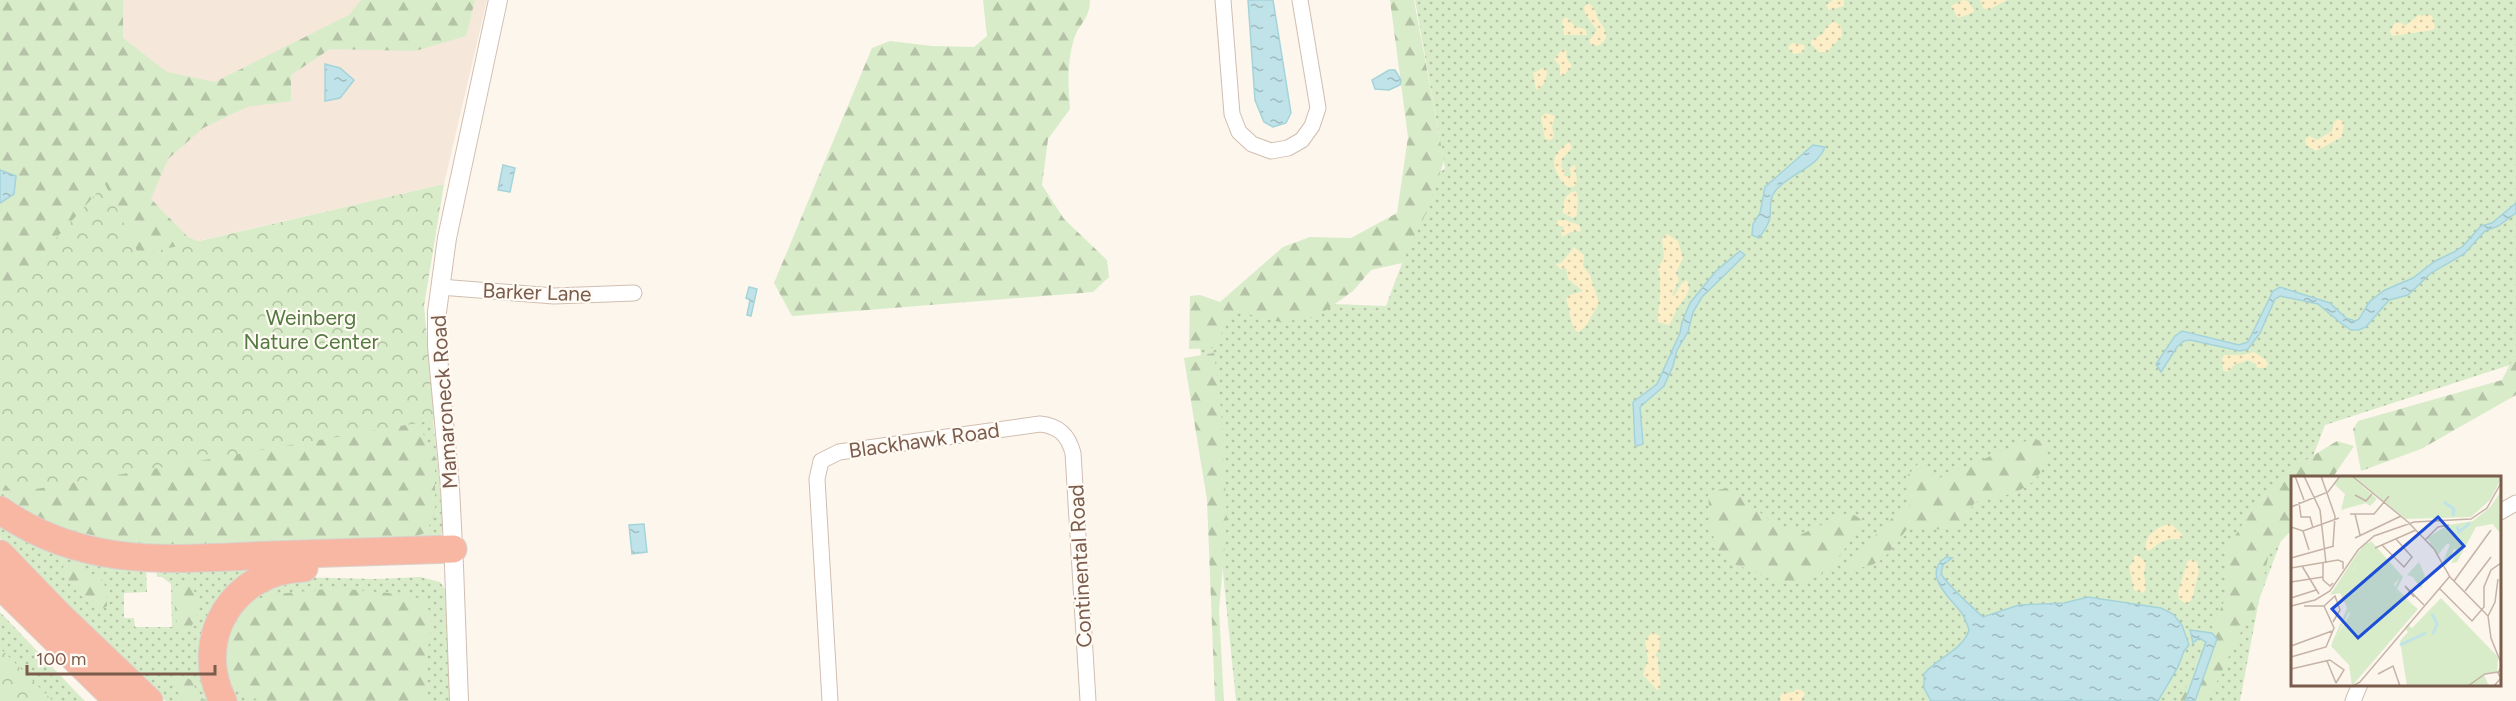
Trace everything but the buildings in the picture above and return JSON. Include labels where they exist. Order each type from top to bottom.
[{"type":"highway","points":[[0,510],[60,541],[123,558],[454,557]]},
{"type":"highway","points":[[0,554],[148,701]]},
{"type":"highway","points":[[224,701],[213,670],[213,651],[217,630],[220,620],[237,596],[260,579],[279,571],[301,568],[454,557]]},
{"type":"highway","points":[[0,585],[118,701]]},
{"type":"highway","points":[[30,616],[71,670],[101,701]]},
{"type":"street","name":"Mamaroneck Road","points":[[459,701],[454,557],[437,346],[440,287],[460,172],[498,0]]},
{"type":"street","points":[[1223,0],[1232,114],[1239,132],[1252,144],[1271,151],[1288,148],[1302,140],[1312,126],[1318,108],[1300,0]]},
{"type":"street","name":"Barker Lane","points":[[440,287],[554,296],[634,293]]},
{"type":"street","name":"Blackhawk Road","points":[[830,701],[817,479],[819,465],[828,456],[838,452],[1041,424],[1057,428],[1063,433]]},
{"type":"street","name":"Continental Road","points":[[1063,433],[1073,453],[1088,701]]},
{"type":"street","points":[[2501,511],[2516,503]]},
{"type":"street","points":[[2353,701],[2359,686]]},
{"type":"shaded area","points":[[0,0],[487,0],[444,184],[138,255]]},
{"type":"green space","points":[[0,0],[126,0],[123,1],[123,38],[167,72],[215,82],[349,15],[361,0],[475,0],[466,36],[415,51],[330,49],[291,75],[291,101],[247,107],[203,128],[168,159],[151,199],[188,237],[256,267],[418,424],[435,457],[435,514],[425,533],[392,545],[132,546],[40,521],[0,492],[0,203],[14,194],[16,176],[0,170]]},
{"type":"green space","points":[[983,0],[1090,0],[1088,12],[1074,39],[1070,57],[1070,109],[1048,139],[1042,185],[1064,219],[1107,260],[1109,277],[1093,292],[792,316],[774,283],[872,48],[890,41],[932,46],[974,47],[987,36]]},
{"type":"green space","points":[[1390,0],[1414,0],[1444,161],[1427,211],[1402,263],[1371,270],[1353,291],[1317,317],[1280,322],[1235,311],[1213,348],[1189,349],[1190,296],[1200,295],[1220,302],[1283,247],[1310,237],[1351,238],[1397,213],[1408,137]]},
{"type":"green space","points":[[1415,0],[2516,0],[2516,363],[2325,425],[2305,476],[2291,476],[2291,514],[2259,600],[2240,701],[1236,701],[1200,346],[1229,300],[1386,306],[1434,178],[1445,168]]},
{"type":"green space","name":"Weinberg Nature Center","points":[[105,184],[139,255],[444,184],[424,306],[435,420],[13,493],[0,479],[0,289],[12,287]]},
{"type":"green space","points":[[1214,353],[1221,409],[1227,521],[1219,610],[1224,701],[1215,701],[1207,500],[1184,358]]},
{"type":"green space","points":[[2516,357],[2516,395],[2421,449],[2361,471],[2353,429],[2358,421],[2502,380],[2513,358]]},
{"type":"green space","points":[[389,394],[432,411],[445,530],[436,540],[160,553],[69,538],[0,499],[0,492],[40,521],[425,533],[435,514],[435,457]]},
{"type":"green space","points":[[2033,438],[2045,443],[2042,470],[2035,480],[2014,493],[1975,502],[1957,530],[1908,528],[1884,558],[1871,565],[1849,569],[1849,563],[1892,518],[1910,508],[1906,477],[1919,463],[1937,479]]},
{"type":"green space","points":[[2337,441],[2354,446],[2334,476],[2291,476],[2291,531],[2269,553],[2258,605],[2238,637],[2208,701],[2180,701],[2225,599],[2226,551],[2251,510],[2286,472]]},
{"type":"green space","points":[[1730,488],[1772,522],[1802,534],[1849,512],[1866,522],[1822,574],[1792,585],[1728,562],[1722,555],[1712,529],[1708,491]]},
{"type":"green space","points":[[0,516],[146,565],[147,592],[124,593],[124,618],[134,618],[135,627],[172,627],[171,584],[162,577],[157,577],[155,565],[266,561],[227,594],[216,701],[166,701],[144,682],[0,538]]},
{"type":"green space","points":[[72,562],[84,571],[101,577],[106,588],[107,606],[97,611],[71,586],[62,570],[64,565]]},
{"type":"green space","points":[[296,577],[376,579],[420,577],[440,582],[448,593],[452,701],[235,701],[219,673],[238,605]]},
{"type":"green space","points":[[183,582],[190,583],[197,602],[194,622],[186,634],[178,625],[175,613],[175,587]]},
{"type":"green space","points":[[336,588],[408,595],[427,601],[431,625],[426,666],[428,701],[262,701],[248,696],[228,673],[224,644],[241,614],[253,601],[269,595]]},
{"type":"green space","points":[[0,612],[78,694],[85,701],[0,701]]},
{"type":"green space","points":[[0,648],[53,701],[0,701]]},
{"type":"green space","points":[[179,674],[191,680],[200,697],[207,701],[183,701],[171,680]]},
{"type":"sand","points":[[1833,0],[1844,0],[1844,6],[1829,10],[1826,5]]},
{"type":"sand","points":[[1963,0],[1968,1],[1974,10],[1958,18],[1951,6]]},
{"type":"sand","points":[[1980,0],[2007,0],[1988,10],[1983,8]]},
{"type":"sand","points":[[1588,3],[1595,10],[1606,32],[1606,38],[1598,46],[1592,45],[1589,41],[1597,30],[1585,14],[1584,7]]},
{"type":"sand","points":[[2420,14],[2421,17],[2427,14],[2432,16],[2435,27],[2433,30],[2392,36],[2390,31],[2395,23],[2402,23],[2405,26]]},
{"type":"sand","points":[[1566,17],[1576,27],[1585,29],[1587,35],[1564,35],[1562,21]]},
{"type":"sand","points":[[1834,21],[1841,26],[1842,36],[1827,52],[1819,52],[1811,41],[1824,33]]},
{"type":"sand","points":[[1792,43],[1805,45],[1804,52],[1794,54],[1788,48]]},
{"type":"sand","points":[[1562,50],[1567,51],[1566,57],[1572,66],[1563,76],[1560,75],[1560,66],[1554,59]]},
{"type":"sand","points":[[1543,68],[1547,71],[1546,80],[1536,90],[1533,73]]},
{"type":"sand","points":[[1546,113],[1555,116],[1552,127],[1554,136],[1551,140],[1545,139],[1541,117]]},
{"type":"sand","points":[[2338,119],[2344,122],[2342,137],[2316,151],[2306,145],[2305,140],[2309,136],[2317,140],[2332,131],[2334,122]]},
{"type":"sand","points":[[1569,142],[1572,148],[1562,159],[1561,167],[1565,171],[1564,176],[1571,176],[1570,168],[1575,165],[1577,182],[1574,187],[1568,187],[1562,182],[1554,166],[1556,154]]},
{"type":"sand","points":[[1576,191],[1577,215],[1573,218],[1563,213],[1563,206],[1567,196]]},
{"type":"sand","points":[[1558,220],[1579,225],[1581,231],[1571,232],[1562,237],[1564,227],[1556,225]]},
{"type":"sand","points":[[1667,234],[1678,241],[1683,258],[1676,273],[1679,280],[1672,295],[1674,296],[1682,283],[1687,280],[1689,288],[1669,325],[1658,322],[1660,287],[1658,269],[1664,257],[1662,239]]},
{"type":"sand","points":[[1574,247],[1584,255],[1583,266],[1590,275],[1599,303],[1586,326],[1579,332],[1572,324],[1566,299],[1570,295],[1583,291],[1568,279],[1566,268],[1560,269],[1556,264],[1561,263]]},
{"type":"sand","points":[[2254,352],[2266,360],[2268,364],[2266,368],[2257,368],[2256,364],[2248,360],[2234,365],[2228,372],[2223,370],[2224,355],[2243,355]]},
{"type":"sand","points":[[2171,524],[2183,535],[2180,539],[2166,540],[2149,551],[2146,550],[2149,536],[2161,527]]},
{"type":"sand","points":[[2134,555],[2146,562],[2144,574],[2146,589],[2143,593],[2134,590],[2129,567],[2134,561]]},
{"type":"sand","points":[[2191,559],[2197,562],[2199,571],[2192,599],[2185,603],[2179,599],[2178,593],[2187,562]]},
{"type":"sand","points":[[1652,632],[1660,636],[1659,651],[1655,655],[1658,658],[1660,681],[1660,689],[1657,690],[1643,675],[1648,659],[1645,641]]},
{"type":"sand","points":[[1797,689],[1805,694],[1801,701],[1781,701],[1779,699],[1782,693],[1793,692]]},
{"type":"water","points":[[1248,0],[1273,0],[1291,113],[1286,123],[1273,127],[1264,122],[1255,100]]},
{"type":"water","points":[[325,64],[340,68],[354,80],[340,98],[325,101]]},
{"type":"water","points":[[1389,70],[1395,70],[1401,80],[1400,85],[1389,90],[1375,89],[1372,80]]},
{"type":"water","points":[[1813,145],[1825,147],[1816,160],[1776,190],[1771,199],[1767,226],[1759,238],[1752,235],[1753,224],[1760,213],[1765,187]]},
{"type":"water","points":[[503,165],[515,168],[510,192],[498,190]]},
{"type":"water","points":[[0,170],[16,176],[14,194],[0,203]]},
{"type":"water","points":[[2516,203],[2516,213],[2498,226],[2485,231],[2464,254],[2431,273],[2408,295],[2389,300],[2366,327],[2351,330],[2318,304],[2280,296],[2275,299],[2260,333],[2248,349],[2240,351],[2190,340],[2184,341],[2177,347],[2161,372],[2156,364],[2175,336],[2182,331],[2239,345],[2248,342],[2273,291],[2280,287],[2330,303],[2346,318],[2355,321],[2359,319],[2370,301],[2385,290],[2413,278],[2435,261],[2454,252],[2463,246],[2481,226],[2492,223]]},
{"type":"water","points":[[1740,251],[1745,255],[1702,297],[1693,312],[1688,332],[1677,350],[1664,386],[1640,407],[1643,444],[1637,446],[1635,444],[1633,402],[1657,384],[1680,333],[1690,303],[1716,271]]},
{"type":"water","points":[[749,287],[757,289],[751,316],[747,315],[750,300],[746,298]]},
{"type":"water","points":[[644,524],[647,552],[632,554],[629,525]]},
{"type":"water","points":[[1946,557],[1952,558],[1943,565],[1941,574],[1955,591],[1983,617],[2019,605],[2064,603],[2088,597],[2161,608],[2173,614],[2182,625],[2189,645],[2158,701],[1931,701],[1924,688],[1924,674],[1956,648],[1969,630],[1962,614],[1940,586],[1937,578],[1936,571],[1939,564]]},
{"type":"water","points":[[2190,630],[2212,633],[2217,639],[2195,701],[2185,701],[2206,642],[2199,638],[2193,643]]}]
